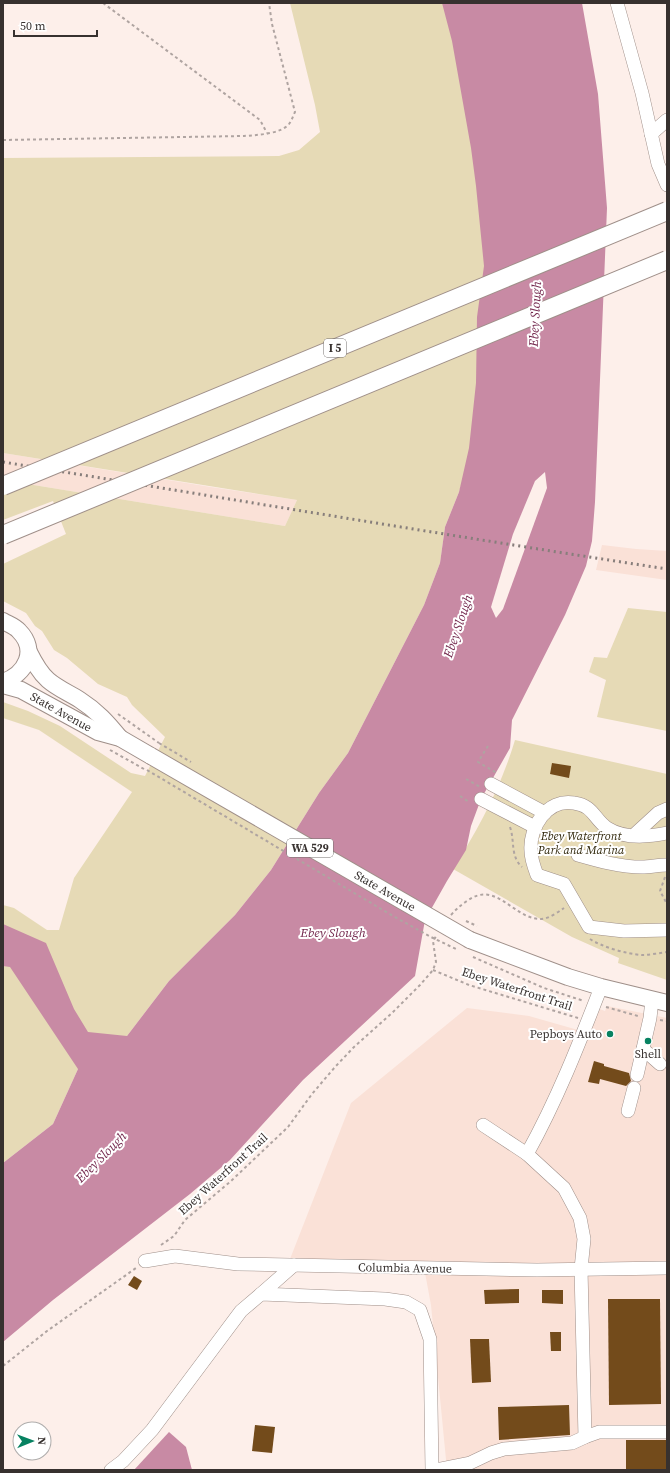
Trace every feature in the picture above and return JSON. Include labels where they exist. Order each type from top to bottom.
[{"type":"highway","name":"I 5","points":[[3,486],[667,211]]},
{"type":"highway","points":[[3,535],[667,260]]},
{"type":"main road","name":"State Avenue","points":[[5,623],[18,629],[40,671],[47,679],[55,686],[80,700],[105,719],[120,738]]},
{"type":"main road","points":[[3,682],[16,675],[24,667],[28,659],[29,652]]},
{"type":"main road","name":"State Avenue","points":[[3,686],[21,690],[98,732],[120,738],[466,948],[601,988],[659,1002]]},
{"type":"street","points":[[617,3],[642,93],[658,164],[667,185]]},
{"type":"street","points":[[651,134],[667,120]]},
{"type":"street","points":[[494,779],[545,813]]},
{"type":"street","points":[[482,800],[535,828]]},
{"type":"street","points":[[667,833],[650,836],[634,836],[614,832],[606,827],[593,812],[584,805],[565,802],[555,805],[545,813],[535,828],[531,839],[530,852],[537,875],[564,884],[589,926],[624,931],[667,930]]},
{"type":"street","points":[[634,836],[658,813],[667,809]]},
{"type":"street","points":[[578,855],[606,863],[624,866],[642,867],[667,865]]},
{"type":"street","points":[[527,1154],[572,1062],[587,1004],[601,988]]},
{"type":"street","points":[[637,1075],[650,1018],[659,1002]]},
{"type":"street","points":[[643,1049],[660,1064]]},
{"type":"street","points":[[628,1111],[634,1088]]},
{"type":"street","points":[[483,1126],[527,1154],[564,1188],[580,1218],[584,1239],[581,1269],[585,1437]]},
{"type":"street","name":"Columbia Avenue","points":[[145,1261],[175,1256],[238,1264],[506,1269],[667,1268]]},
{"type":"street","points":[[111,1470],[123,1461],[152,1430],[241,1311],[294,1265]]},
{"type":"street","points":[[261,1294],[385,1299],[406,1302],[420,1310],[430,1339],[434,1470],[470,1463],[491,1453],[504,1449],[572,1443],[599,1432],[667,1432]]},
{"type":"path","points":[[103,3],[260,120],[267,133]]},
{"type":"path","points":[[3,140],[244,136],[283,129],[292,119],[294,112],[272,24],[269,3]]},
{"type":"path","name":"Ebey Waterfront Trail","points":[[117,713],[151,756],[393,916],[431,937],[466,948],[544,988],[587,1004],[667,1021]]},
{"type":"path","points":[[488,746],[478,762],[494,779]]},
{"type":"path","points":[[667,872],[660,891],[667,904]]},
{"type":"path","points":[[450,917],[455,910],[474,896],[482,894],[499,899],[529,918],[544,919],[569,904]]},
{"type":"path","points":[[433,970],[436,962],[433,941],[437,935]]},
{"type":"path","name":"Ebey Waterfront Trail","points":[[3,1366],[47,1331],[145,1261],[152,1253],[174,1236],[185,1220],[226,1186],[288,1127],[306,1102],[335,1067],[400,1005],[433,970],[469,985],[579,1019],[581,1013]]},
{"type":"shaded area","points":[[3,453],[297,500],[285,526],[3,480]]},
{"type":"shaded area","points":[[602,545],[667,551],[667,580],[596,570]]},
{"type":"shaded area","points":[[588,1005],[605,1011],[607,1006],[667,1018],[667,1470],[447,1470],[431,1305],[423,1262],[290,1259],[351,1103],[467,1008],[529,1016],[578,1030]]},
{"type":"green space","points":[[290,3],[455,3],[491,199],[480,425],[459,492],[445,527],[440,563],[424,605],[348,753],[319,793],[271,870],[235,915],[169,981],[127,1036],[78,1069],[53,1124],[3,1163],[3,905],[14,908],[47,930],[59,930],[74,878],[132,792],[39,730],[3,718],[3,702],[28,711],[60,726],[131,773],[145,776],[165,737],[132,705],[127,697],[98,684],[67,658],[54,650],[42,631],[35,626],[26,613],[3,601],[3,564],[66,534],[53,501],[3,520],[3,480],[285,526],[297,500],[3,453],[3,158],[279,156],[299,150],[320,132],[315,105]]},
{"type":"green space","points":[[628,608],[667,612],[667,731],[597,717],[606,680],[589,672],[594,657],[607,658]]},
{"type":"green space","name":"Ebey Waterfront Park and Marina","points":[[515,740],[667,774],[667,980],[618,963],[619,958],[572,937],[453,869],[472,838],[496,791]]},
{"type":"water","name":"Ebey Slough","points":[[442,3],[582,3],[598,94],[607,208],[595,502],[592,541],[586,566],[565,615],[512,720],[510,748],[481,799],[471,826],[466,850],[425,920],[415,976],[303,1080],[230,1160],[190,1194],[53,1300],[3,1342],[3,1163],[53,1124],[78,1069],[10,967],[3,966],[3,924],[46,943],[74,1009],[88,1032],[127,1036],[169,981],[235,915],[271,870],[319,793],[348,753],[424,605],[440,563],[445,527],[459,492],[469,448],[476,383],[477,317],[484,266],[471,148],[452,41]]},
{"type":"water","points":[[169,1432],[186,1447],[192,1470],[134,1470]]},
{"type":"pier","points":[[545,472],[547,488],[503,609],[496,618],[491,607],[513,534],[535,481]]},
{"type":"building","points":[[552,763],[571,766],[569,778],[550,774]]},
{"type":"building","points":[[594,1061],[604,1064],[604,1066],[629,1073],[631,1081],[626,1086],[600,1079],[599,1084],[588,1082]]},
{"type":"building","points":[[134,1276],[142,1281],[137,1290],[128,1285]]},
{"type":"building","points":[[519,1289],[519,1303],[485,1304],[484,1290]]},
{"type":"building","points":[[542,1290],[563,1290],[563,1304],[542,1303]]},
{"type":"building","points":[[608,1299],[660,1299],[661,1404],[609,1405]]},
{"type":"building","points":[[550,1332],[561,1332],[561,1351],[551,1351]]},
{"type":"building","points":[[470,1339],[489,1339],[491,1382],[472,1383]]},
{"type":"building","points":[[569,1405],[570,1435],[499,1440],[498,1407]]},
{"type":"building","points":[[255,1425],[275,1427],[272,1453],[252,1451]]},
{"type":"building","points":[[626,1440],[667,1440],[667,1470],[626,1470]]},
{"type":"railway","points":[[3,462],[667,569]]},
{"type":"place","name":"Pepboys Auto","points":[[610,1034]]},
{"type":"place","name":"Shell","points":[[648,1041]]}]
